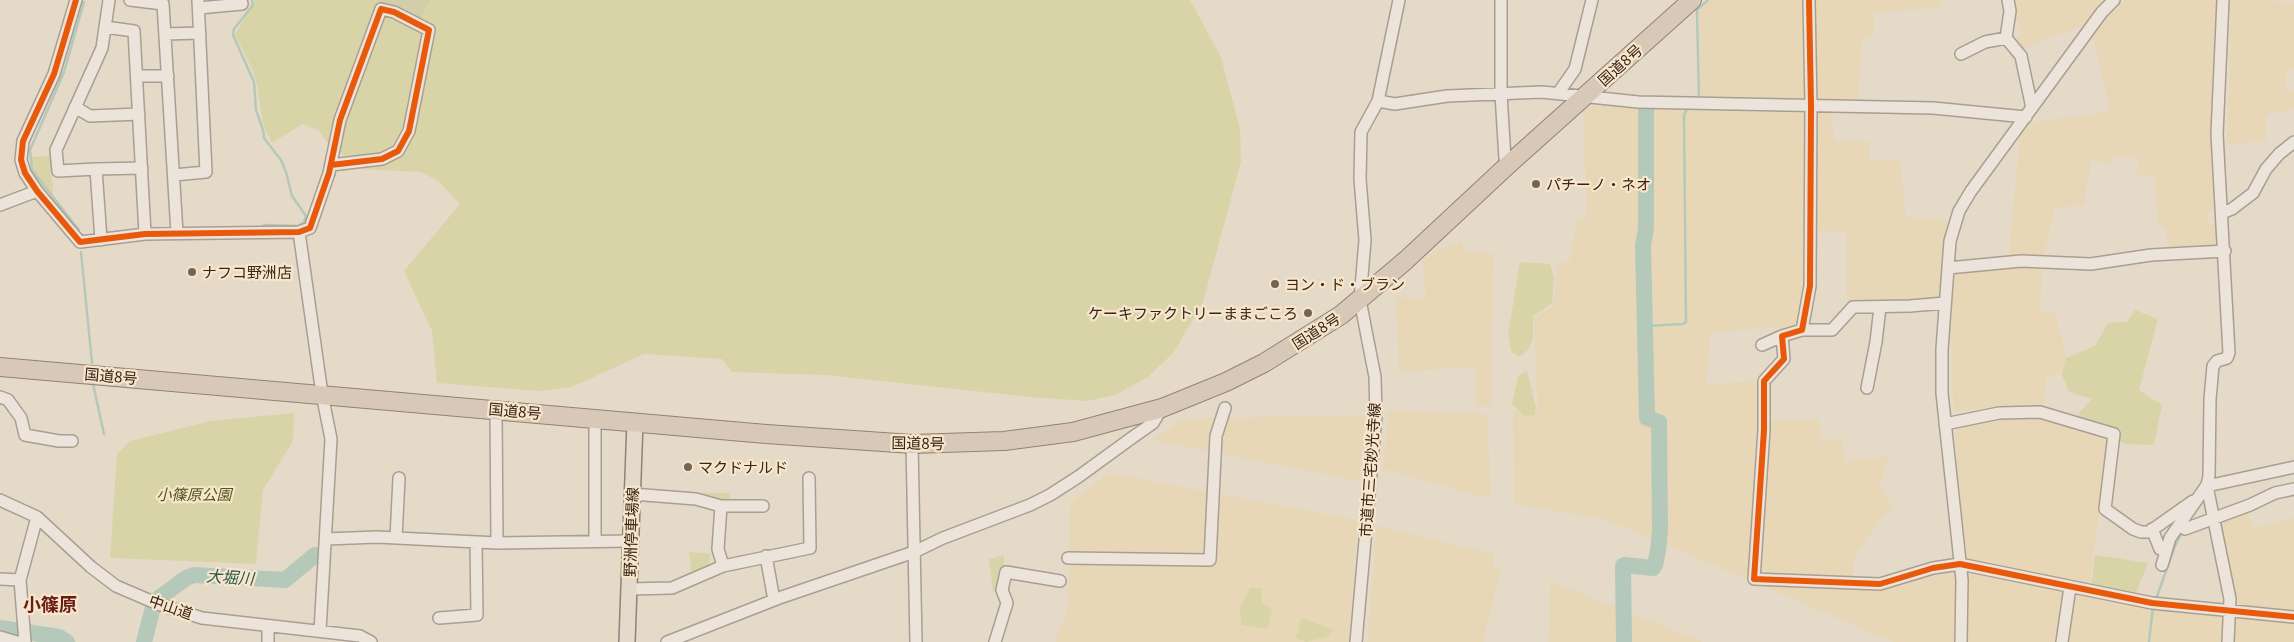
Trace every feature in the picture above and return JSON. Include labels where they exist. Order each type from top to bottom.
[{"type":"highway","name":"国道8号","points":[[0,367],[912,444],[975,442],[1039,437],[1073,432],[1162,408],[1226,382],[1264,363],[1308,336],[1360,300],[1405,261],[1508,164],[1692,0]]},
{"type":"main road","name":"野洲停車場線","points":[[627,642],[635,422]]},
{"type":"street","points":[[76,0],[54,74],[22,141],[21,160],[25,172],[37,191],[80,242],[145,234],[299,232],[310,228],[331,166],[340,120],[381,9],[394,12],[429,30],[428,45],[409,131],[398,151],[382,159],[331,166]]},
{"type":"street","points":[[109,0],[102,48],[56,150],[58,171],[142,168]]},
{"type":"street","points":[[130,0],[163,4],[177,233]]},
{"type":"street","points":[[174,175],[206,172],[198,4],[242,4],[241,0]]},
{"type":"street","name":"市道市三宅妙光寺線","points":[[1356,642],[1376,416],[1375,377],[1360,300],[1365,240],[1360,179],[1361,132],[1378,101],[1398,0]]},
{"type":"street","points":[[1501,0],[1501,94],[1505,159],[1508,164]]},
{"type":"street","points":[[1559,92],[1575,69],[1592,0]]},
{"type":"street","points":[[1802,330],[1810,286],[1811,105],[1809,0]]},
{"type":"street","points":[[2008,0],[2010,11],[2006,38],[2021,56],[2029,113]]},
{"type":"street","points":[[1961,642],[1962,580],[1945,424],[1942,348],[1950,241],[1959,211],[1971,191],[2102,12],[2114,0]]},
{"type":"street","points":[[2162,565],[2170,538],[2207,485],[2209,476],[2210,399],[2213,366],[2217,361],[2227,358],[2229,353],[2225,251],[2217,134],[2223,0]]},
{"type":"street","points":[[105,27],[134,31],[145,234]]},
{"type":"street","points":[[165,34],[200,33]]},
{"type":"street","points":[[1960,54],[1985,42],[2006,38]]},
{"type":"street","points":[[137,76],[168,76]]},
{"type":"street","points":[[1378,101],[1395,104],[1447,96],[1559,92],[1584,97],[1638,102],[1933,108],[2029,113]]},
{"type":"street","points":[[75,108],[90,116],[139,114]]},
{"type":"street","points":[[2222,213],[2232,209],[2253,192],[2266,169],[2279,154],[2294,142]]},
{"type":"street","points":[[96,170],[101,240]]},
{"type":"street","points":[[0,205],[37,191]]},
{"type":"street","points":[[299,232],[322,394],[331,439],[320,631]]},
{"type":"street","points":[[1948,268],[2021,261],[2091,264],[2151,255],[2225,251]]},
{"type":"street","points":[[1762,346],[1782,336],[1802,330],[1832,330],[1853,307],[1945,304]]},
{"type":"street","points":[[1867,388],[1876,342],[1880,307]]},
{"type":"street","points":[[1782,336],[1784,359],[1764,382],[1764,430],[1754,579],[1880,584],[1932,568],[1960,564],[2152,603],[2294,617]]},
{"type":"street","points":[[0,397],[8,400],[21,418],[25,435],[59,441],[72,441]]},
{"type":"street","points":[[667,642],[774,600],[914,552],[943,538],[1050,496],[1154,422],[1162,408]]},
{"type":"street","points":[[1068,558],[1210,560],[1216,436],[1225,408]]},
{"type":"street","points":[[496,409],[497,543]]},
{"type":"street","points":[[1945,424],[1998,413],[2040,412],[2114,434],[2105,509],[2133,529],[2149,532],[2198,499]]},
{"type":"street","points":[[595,541],[596,418]]},
{"type":"street","points":[[912,444],[916,642]]},
{"type":"street","points":[[2228,642],[2231,611],[2208,486],[2294,467]]},
{"type":"street","points":[[396,538],[399,478]]},
{"type":"street","points":[[629,589],[672,588],[723,566],[810,548],[809,478]]},
{"type":"street","points":[[2179,525],[2185,529],[2250,505],[2275,493],[2294,489]]},
{"type":"street","points":[[632,494],[696,499],[721,506],[763,506]]},
{"type":"street","name":"中山道","points":[[0,500],[36,518],[91,567],[116,586],[155,603],[202,618],[360,636],[371,642]]},
{"type":"street","points":[[721,506],[718,549],[723,566]]},
{"type":"street","points":[[0,637],[22,637],[20,580],[36,518]]},
{"type":"street","points":[[2152,529],[2160,549],[2166,550]]},
{"type":"street","points":[[326,538],[396,538],[497,543],[630,541]]},
{"type":"street","points":[[440,618],[477,615],[476,542]]},
{"type":"street","points":[[766,556],[774,600]]},
{"type":"street","points":[[995,642],[1007,603],[1002,590],[1006,572],[1060,581]]},
{"type":"street","points":[[0,579],[20,580]]},
{"type":"street","points":[[2062,642],[2070,587]]},
{"type":"street","points":[[268,626],[268,642]]},
{"type":"shaded area","points":[[377,0],[430,0],[420,20]]},
{"type":"shaded area","points":[[1712,0],[1804,0],[1805,98],[1803,102],[1700,101],[1699,12]]},
{"type":"shaded area","points":[[1813,0],[1941,0],[1939,7],[1874,13],[1874,36],[1861,40],[1858,101],[1817,100],[1813,97]]},
{"type":"shaded area","points":[[2011,0],[2109,0],[2088,23],[2022,49],[2015,39],[2021,34]]},
{"type":"shaded area","points":[[2125,0],[2219,0],[2220,208],[2209,211],[2207,224],[2220,224],[2221,242],[2216,248],[2168,248],[2166,227],[2158,227],[2155,176],[2137,175],[2138,158],[2116,157],[2114,163],[2091,161],[2084,205],[2054,208],[2044,258],[2009,258],[2020,132],[2028,123],[2110,112],[2093,36],[2108,15]]},
{"type":"shaded area","points":[[2231,0],[2294,2],[2294,70],[2286,71],[2286,92],[2294,90],[2294,110],[2266,114],[2266,141],[2227,144]]},
{"type":"shaded area","points":[[1592,103],[1685,110],[1804,113],[1806,282],[1798,326],[1711,332],[1706,384],[1759,381],[1762,421],[1819,420],[1821,439],[1842,439],[1844,462],[1889,456],[1880,484],[1892,506],[1855,554],[1852,588],[1948,570],[1956,578],[1955,642],[1894,642],[1602,518],[1514,504],[1513,411],[1538,412],[1534,319],[1554,305],[1557,264],[1570,261],[1577,219],[1587,219],[1583,111]]},
{"type":"shaded area","points":[[1812,111],[1831,111],[1834,141],[1869,141],[1869,160],[1900,160],[1906,217],[1947,220],[1942,299],[1913,303],[1847,303],[1846,232],[1812,231]]},
{"type":"shaded area","points":[[1461,241],[1465,252],[1493,253],[1491,407],[1475,406],[1477,374],[1471,367],[1399,372],[1396,297],[1426,299],[1422,261],[1433,253]]},
{"type":"shaded area","points":[[2027,266],[2042,267],[2040,312],[2055,313],[2066,353],[2066,373],[2046,377],[2044,405],[2010,404],[1954,412],[1950,333],[1954,273]]},
{"type":"shaded area","points":[[1388,411],[1487,414],[1491,499],[1383,469]]},
{"type":"shaded area","points":[[1365,415],[1360,481],[1153,440],[1181,419]]},
{"type":"shaded area","points":[[2037,415],[2072,425],[2110,440],[2089,586],[1967,558],[1962,553],[1955,429],[1959,424],[2007,416]]},
{"type":"shaded area","points":[[1110,473],[1357,520],[1349,642],[1055,642],[1068,608],[1070,503]]},
{"type":"shaded area","points":[[2247,510],[2254,528],[2294,518],[2294,611],[2239,606],[2219,522]]},
{"type":"shaded area","points":[[1377,526],[1494,554],[1494,567],[1502,567],[1483,642],[1367,642]]},
{"type":"shaded area","points":[[1968,570],[2294,622],[2294,642],[1965,642],[1967,619],[1966,573]]},
{"type":"shaded area","points":[[1550,581],[1704,642],[1549,642]]},
{"type":"green space","points":[[255,0],[1190,0],[1221,57],[1240,129],[1241,162],[1203,302],[1174,352],[1148,377],[1115,395],[1087,401],[1030,397],[826,375],[732,372],[722,359],[644,354],[572,387],[539,391],[437,383],[432,331],[404,271],[460,204],[438,181],[421,172],[363,169],[328,144],[319,131],[303,124],[272,143],[263,125],[257,85],[252,69],[235,35]]},
{"type":"green space","points":[[51,156],[53,195],[35,173],[31,157]]},
{"type":"green space","points":[[1520,262],[1550,264],[1554,277],[1552,303],[1533,316],[1533,339],[1528,350],[1519,357],[1512,352],[1508,335]]},
{"type":"green space","points":[[2135,310],[2158,319],[2139,390],[2162,405],[2154,445],[2126,444],[2077,426],[2079,413],[2092,399],[2069,392],[2062,375],[2066,358],[2095,346],[2108,323],[2127,322]]},
{"type":"green space","points":[[1527,371],[1536,408],[1534,415],[1525,416],[1512,405],[1518,376]]},
{"type":"green space","name":"小篠原公園","points":[[294,413],[293,441],[263,490],[256,564],[110,558],[117,454],[130,441],[211,421]]},
{"type":"green space","points":[[695,493],[730,493],[731,504],[695,495]]},
{"type":"green space","points":[[689,552],[711,554],[709,568],[692,575]]},
{"type":"green space","points":[[1004,555],[1004,568],[999,592],[993,592],[989,559]]},
{"type":"green space","points":[[2095,555],[2148,563],[2135,595],[2091,588]]},
{"type":"green space","points":[[1250,588],[1261,588],[1262,603],[1272,609],[1268,629],[1241,625],[1240,607]]},
{"type":"green space","points":[[1301,618],[1334,630],[1326,637],[1306,642],[1296,638]]},
{"type":"waterway","points":[[252,0],[253,5],[234,29],[233,35],[254,82],[256,110],[264,138],[281,160],[292,196],[306,216],[304,222],[298,226],[264,225]]},
{"type":"waterway","points":[[1699,101],[1697,10],[1708,0]]},
{"type":"waterway","points":[[79,230],[32,169],[30,150],[64,72],[84,2]]},
{"type":"waterway","points":[[1624,642],[1623,566],[1653,568],[1658,551],[1660,530],[1659,422],[1647,418],[1643,245],[1646,229],[1646,107]]},
{"type":"waterway","points":[[1646,326],[1683,324],[1686,322],[1684,116],[1687,108],[1689,108]]},
{"type":"waterway","points":[[81,252],[92,363]]},
{"type":"waterway","points":[[93,384],[104,434]]},
{"type":"waterway","points":[[2156,599],[2182,532]]},
{"type":"waterway","name":"大堀川","points":[[144,642],[153,607],[159,598],[186,578],[194,575],[285,580],[315,555]]},
{"type":"waterway","points":[[2149,642],[2153,607]]},
{"type":"waterway","name":"大堀川","points":[[0,628],[59,637],[67,642]]},
{"type":"cycle path","points":[[76,0],[54,74],[23,141],[21,160],[25,173],[37,191],[80,242],[145,234],[299,232],[310,228],[329,173],[340,120],[381,9],[394,12],[429,30],[409,131],[398,151],[382,159],[331,165]]},
{"type":"cycle path","points":[[1809,0],[1811,105],[1810,286],[1802,330],[1782,336],[1784,359],[1764,381],[1764,430],[1754,579],[1880,584],[1933,568],[1960,564],[2152,603],[2294,617]]},
{"type":"place","name":"パチーノ・ネオ","points":[[1536,184]]},
{"type":"place","name":"ナフコ野洲店","points":[[192,272]]},
{"type":"place","name":"ヨン・ド・ブラン","points":[[1275,284]]},
{"type":"place","name":"ケーキファクトリーままごころ","points":[[1308,313]]},
{"type":"place","name":"マクドナルド","points":[[688,467]]},
{"type":"district","name":"小篠原","points":[[50,604]]}]
